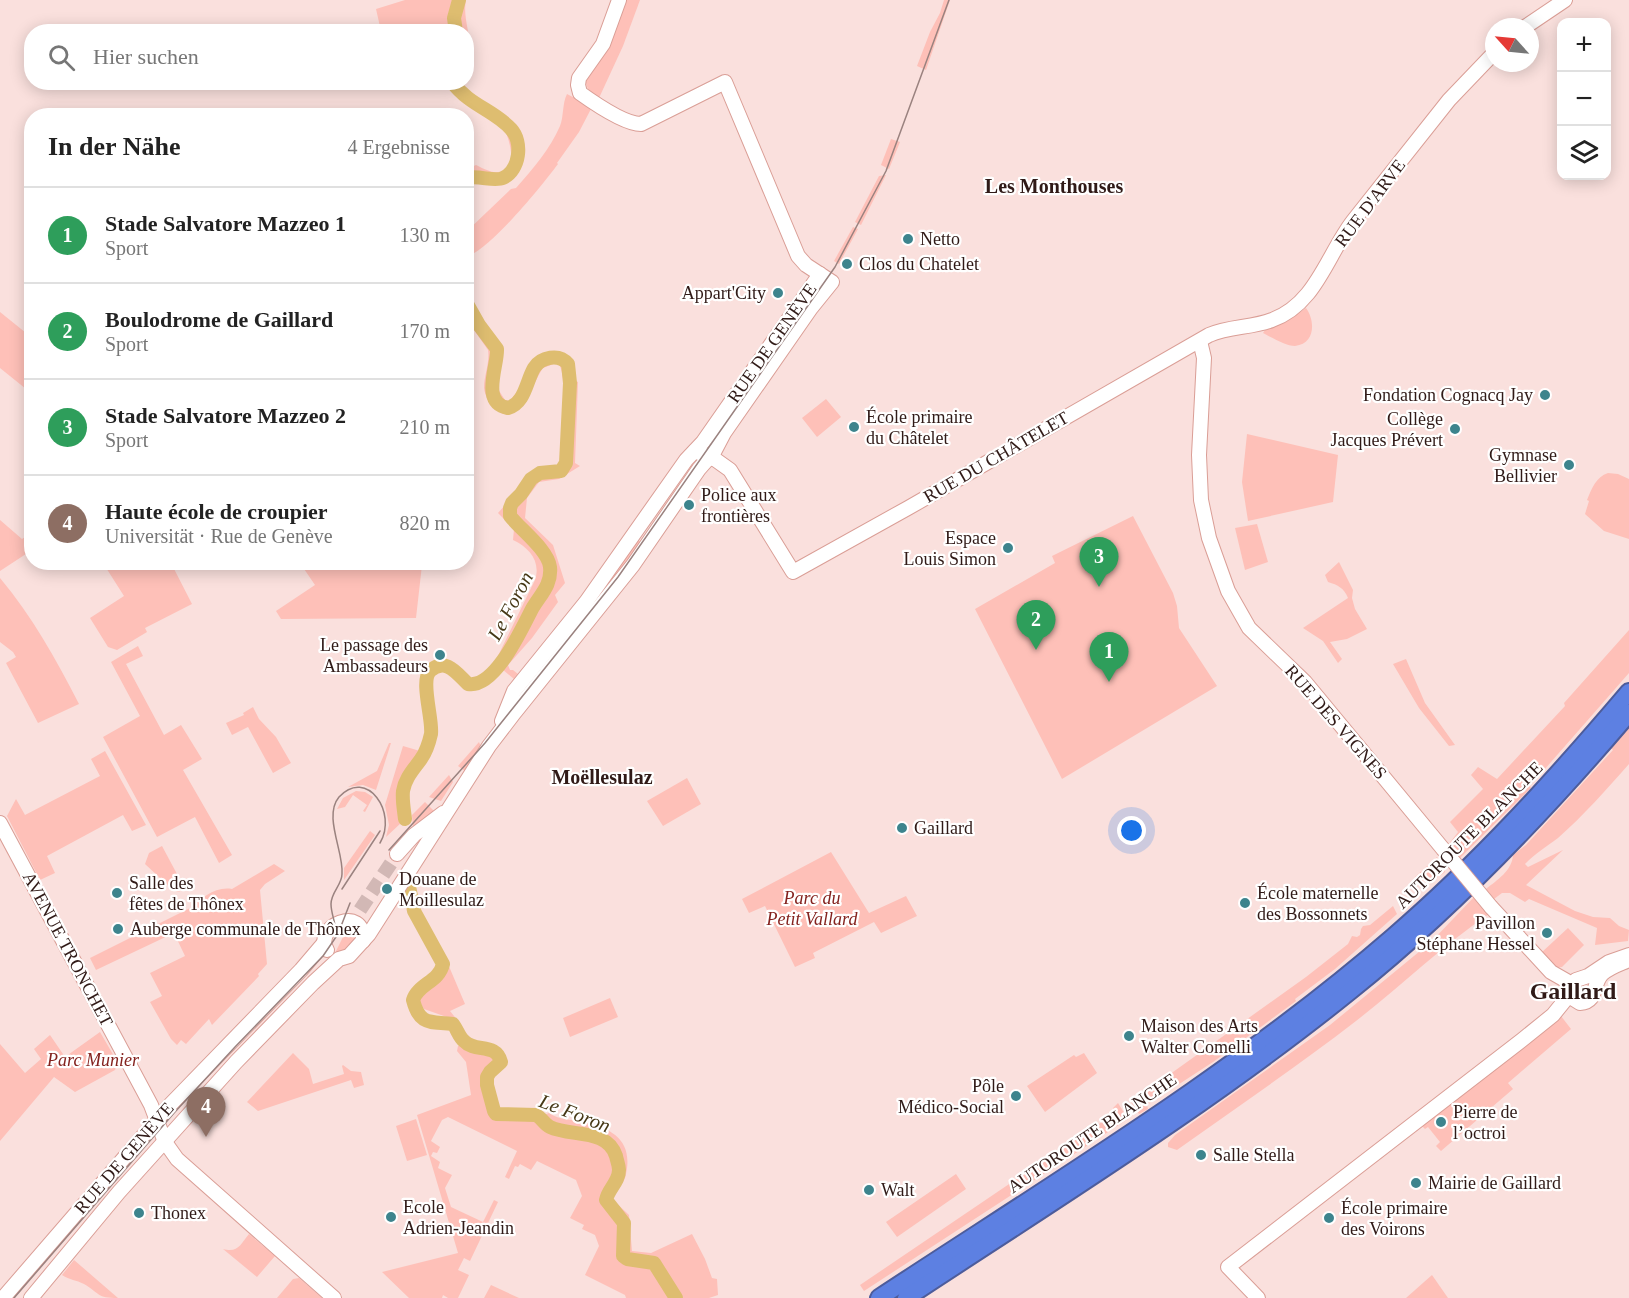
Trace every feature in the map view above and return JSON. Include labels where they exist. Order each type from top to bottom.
[{"type":"highway","name":"AUTOROUTE BLANCHE","points":[[879,1298],[1161,1112],[1242,1056],[1333,987],[1395,936],[1480,856],[1629,692]]},
{"type":"highway","name":"AUTOROUTE BLANCHE","points":[[906,1298],[1183,1114],[1282,1044],[1352,990],[1415,936],[1483,872],[1532,822],[1629,713]]},
{"type":"main road","points":[[619,0],[605,40],[582,72],[578,82],[578,88],[582,94],[630,122],[641,124],[725,82],[798,256],[806,265],[826,278]]},
{"type":"main road","points":[[1539,18],[1566,0]]},
{"type":"main road","name":"RUE D'ARVE","points":[[1200,341],[1224,329],[1272,320],[1301,302],[1314,286],[1348,228],[1449,100],[1485,62]]},
{"type":"main road","name":"RUE DE GENÈVE","points":[[505,720],[514,691],[586,603],[688,457],[695,452],[826,278]]},
{"type":"main road","name":"RUE DE GENÈVE","points":[[31,1298],[77,1240],[260,1037],[339,959],[349,956],[363,942],[505,720],[633,565],[808,313],[826,278]]},
{"type":"main road","name":"RUE DU CHÂTELET","points":[[709,458],[731,472],[793,572],[1200,341]]},
{"type":"main road","name":"RUE DES VIGNES","points":[[1200,341],[1204,358],[1199,455],[1201,500],[1214,556],[1228,591],[1249,628],[1305,682],[1491,907],[1551,972],[1576,990],[1591,982],[1594,989]]},
{"type":"main road","points":[[695,452],[709,458]]},
{"type":"main road","name":"RUE DE GENÈVE","points":[[397,854],[411,838],[447,810]]},
{"type":"main road","name":"AVENUE TRONCHET","points":[[0,823],[144,1091],[165,1142],[177,1159],[204,1185],[334,1298]]},
{"type":"main road","points":[[411,838],[427,845]]},
{"type":"main road","name":"RUE DE GENÈVE","points":[[3,1298],[157,1119],[293,978],[324,943],[326,935],[334,927],[356,916],[362,930],[363,942]]},
{"type":"main road","points":[[324,943],[331,955],[339,959]]},
{"type":"main road","points":[[1258,1298],[1228,1267],[1552,1015],[1576,990],[1612,961],[1629,954]]},
{"type":"main road","points":[[1576,990],[1585,1003],[1591,1000],[1599,978],[1606,971],[1629,960]]},
{"type":"main road","points":[[144,1091],[159,1098],[176,1098]]},
{"type":"green space","points":[[405,0],[454,0],[452,24],[379,24],[376,9]]},
{"type":"green space","points":[[462,0],[466,0],[466,24],[458,24]]},
{"type":"green space","points":[[623,0],[640,0],[623,46],[599,98],[589,90],[586,79]]},
{"type":"green space","points":[[944,0],[950,0],[926,70],[917,66]]},
{"type":"green space","points":[[456,90],[469,103],[510,131],[515,156],[508,173],[499,177],[474,174],[476,165],[492,172],[505,170],[511,160],[510,146],[504,127],[466,104],[454,91]]},
{"type":"green space","points":[[567,94],[592,107],[579,132],[540,187],[502,229],[474,253],[474,224],[511,189],[516,188],[541,158],[560,126]]},
{"type":"green space","points":[[891,139],[900,142],[889,169],[881,165]]},
{"type":"green space","points":[[886,175],[861,225],[855,222],[879,176]]},
{"type":"green space","points":[[853,227],[858,229],[839,264],[834,261]]},
{"type":"green space","points":[[1306,308],[1311,319],[1312,331],[1307,341],[1302,344],[1287,345],[1263,333],[1265,330],[1286,322]]},
{"type":"green space","points":[[0,312],[24,331],[24,387],[0,368]]},
{"type":"green space","points":[[474,323],[495,350],[490,387],[494,404],[501,409],[511,411],[521,403],[540,365],[552,360],[563,362],[566,369],[567,401],[564,465],[570,463],[574,380],[578,382],[575,463],[580,466],[559,479],[539,482],[527,498],[525,518],[553,545],[565,583],[555,595],[558,602],[532,638],[508,665],[510,670],[518,674],[514,679],[502,669],[497,674],[491,670],[535,580],[536,567],[529,551],[513,540],[514,529],[498,513],[538,468],[562,465],[564,387],[560,366],[556,363],[543,368],[518,409],[511,414],[503,414],[494,408],[485,394],[488,350],[474,330]]},
{"type":"green space","points":[[496,376],[498,389],[505,400],[510,401],[521,386],[523,388],[513,404],[502,405],[497,399]]},
{"type":"green space","points":[[826,399],[841,417],[817,437],[802,418]]},
{"type":"green space","points":[[1247,434],[1338,455],[1333,502],[1248,521],[1242,482]]},
{"type":"green space","points":[[1608,473],[1629,479],[1629,539],[1604,531],[1585,514],[1589,501],[1587,500],[1593,487],[1600,477]]},
{"type":"green space","points":[[1133,516],[1173,593],[1179,628],[1217,686],[1062,779],[975,609],[1055,563],[1052,556]]},
{"type":"green space","points":[[0,520],[22,539],[24,538],[24,555],[0,571]]},
{"type":"green space","points":[[1257,524],[1268,562],[1245,570],[1235,528]]},
{"type":"green space","points":[[636,538],[643,544],[576,631],[571,627]]},
{"type":"green space","points":[[1339,562],[1353,590],[1352,598],[1355,609],[1367,629],[1347,639],[1330,642],[1342,659],[1338,663],[1323,641],[1303,628],[1348,598],[1340,587],[1328,582],[1325,575]]},
{"type":"green space","points":[[107,570],[175,570],[192,604],[145,628],[147,632],[117,650],[108,647],[90,618],[124,596]]},
{"type":"green space","points":[[305,570],[421,570],[416,618],[281,619],[276,611],[315,585]]},
{"type":"green space","points":[[0,578],[23,607],[43,638],[79,704],[38,723],[6,663],[16,657],[0,642]]},
{"type":"green space","points":[[1629,630],[1629,673],[1530,786],[1531,788],[1460,858],[1448,845],[1458,832],[1450,822],[1483,789],[1471,775],[1478,767],[1497,779],[1565,706],[1564,703]]},
{"type":"green space","points":[[138,646],[143,656],[126,664],[164,735],[181,725],[202,759],[183,770],[232,855],[219,863],[195,817],[157,837],[103,737],[140,716],[111,662]]},
{"type":"green space","points":[[1406,659],[1425,703],[1455,745],[1449,746],[1419,708],[1393,664]]},
{"type":"green space","points":[[253,707],[259,719],[276,737],[291,763],[273,773],[248,727],[232,735],[226,723],[244,715],[243,713]]},
{"type":"green space","points":[[1629,725],[1629,764],[1577,820],[1525,864],[1528,867],[1563,850],[1526,885],[1575,911],[1593,917],[1610,918],[1619,926],[1629,930],[1628,941],[1595,945],[1597,928],[1529,899],[1525,902],[1510,893],[1502,893],[1494,899],[1486,889],[1503,875],[1510,866],[1513,855],[1526,845],[1613,750],[1610,747]]},
{"type":"green space","points":[[479,742],[481,747],[465,771],[458,766]]},
{"type":"green space","points":[[391,743],[376,790],[363,785],[348,787],[377,771]]},
{"type":"green space","points":[[403,746],[420,751],[401,786],[402,822],[386,837],[389,825],[385,805]]},
{"type":"green space","points":[[105,751],[146,825],[132,831],[123,815],[47,856],[55,873],[40,880],[7,816],[16,799],[25,815],[100,776],[91,759]]},
{"type":"green space","points":[[449,775],[453,782],[441,801],[429,797]]},
{"type":"green space","points":[[687,778],[701,804],[663,826],[647,801]]},
{"type":"green space","points":[[356,791],[365,792],[373,797],[365,812],[363,811],[367,805],[353,795],[345,807],[337,809],[343,798]]},
{"type":"green space","points":[[425,802],[434,811],[413,828],[412,815]]},
{"type":"green space","points":[[370,831],[375,835],[344,880],[344,868]]},
{"type":"green space","points":[[162,846],[185,889],[178,892],[173,890],[145,864],[149,853]]},
{"type":"green space","name":"Parc du Petit Vallard","points":[[831,852],[869,913],[906,896],[917,916],[881,933],[874,922],[813,953],[815,958],[795,967],[765,906],[749,913],[742,899]]},
{"type":"green space","points":[[1437,857],[1445,872],[1430,881],[1419,880],[1415,877]]},
{"type":"green space","points":[[274,864],[285,871],[260,890],[267,964],[258,974],[259,976],[212,1025],[209,1019],[186,1044],[181,1040],[177,1045],[171,1039],[150,1002],[162,996],[150,973],[185,956],[174,933],[96,970],[90,958],[190,908],[209,894],[220,889],[232,889]]},
{"type":"green space","points":[[1475,896],[1489,914],[1312,1054],[1177,1150],[1168,1147],[1168,1143],[1175,1135],[1330,1025],[1431,942]]},
{"type":"green space","points":[[1393,906],[1397,914],[1335,969],[1295,999],[1296,1001],[1213,1062],[1147,1105],[1148,1109],[1139,1114],[1131,1102],[1306,977],[1348,944],[1352,936],[1360,935],[1363,926],[1370,925]]},
{"type":"green space","points":[[349,925],[358,933],[354,946],[339,954],[335,953]]},
{"type":"green space","points":[[1568,928],[1584,945],[1562,967],[1555,968],[1541,953]]},
{"type":"green space","points":[[445,957],[465,1004],[450,1011],[458,1021],[424,1009],[418,1001],[420,996],[439,980],[443,972]]},
{"type":"green space","points":[[610,998],[618,1017],[570,1037],[563,1018]]},
{"type":"green space","points":[[1561,1016],[1571,1029],[1508,1083],[1513,1089],[1441,1151],[1436,1146],[1440,1142],[1428,1127],[1425,1129],[1421,1125]]},
{"type":"green space","name":"Parc Munier","points":[[100,1032],[118,1063],[115,1070],[75,1092],[54,1077],[0,1141],[0,1044],[25,1073],[41,1059],[34,1049],[50,1035],[65,1057]]},
{"type":"green space","points":[[460,1043],[488,1051],[495,1058],[496,1063],[482,1076],[485,1101],[491,1117],[532,1117],[544,1129],[579,1134],[599,1142],[607,1149],[613,1158],[616,1171],[603,1201],[606,1208],[622,1225],[619,1249],[621,1258],[628,1263],[652,1265],[672,1298],[626,1298],[625,1295],[585,1275],[599,1246],[595,1235],[582,1229],[584,1225],[570,1218],[582,1196],[576,1180],[537,1161],[531,1170],[520,1164],[518,1167],[515,1166],[509,1179],[505,1177],[517,1151],[448,1117],[442,1120],[431,1141],[440,1147],[437,1153],[433,1152],[431,1156],[440,1162],[438,1168],[452,1175],[445,1188],[451,1207],[483,1222],[494,1200],[498,1202],[470,1261],[464,1258],[458,1270],[469,1275],[458,1298],[448,1298],[443,1295],[442,1298],[409,1298],[382,1272],[458,1253],[417,1115],[471,1095],[466,1062],[457,1051],[458,1046],[461,1046]]},
{"type":"green space","points":[[293,1053],[309,1069],[313,1084],[344,1074],[343,1065],[351,1071],[361,1072],[364,1085],[354,1088],[351,1080],[258,1111],[247,1102]]},
{"type":"green space","points":[[1084,1053],[1097,1073],[1045,1112],[1027,1086],[1074,1055],[1076,1057]]},
{"type":"green space","points":[[1118,1103],[1128,1119],[864,1291],[860,1285],[1115,1114],[1113,1108]]},
{"type":"green space","points":[[549,1113],[562,1119],[595,1125],[613,1133],[619,1139],[627,1153],[627,1163],[625,1177],[612,1199],[629,1215],[632,1251],[651,1253],[692,1234],[712,1278],[717,1279],[718,1295],[709,1298],[683,1298],[659,1261],[627,1255],[627,1220],[608,1198],[619,1181],[621,1164],[619,1155],[608,1139],[590,1132],[550,1123],[544,1115]]},
{"type":"green space","points":[[416,1119],[427,1155],[407,1161],[396,1126]]},
{"type":"green space","points":[[956,1174],[966,1189],[897,1237],[886,1222]]},
{"type":"green space","points":[[249,1234],[275,1256],[257,1277],[223,1249],[235,1249]]},
{"type":"green space","points":[[74,1260],[118,1298],[102,1296],[84,1284],[62,1275]]},
{"type":"green space","points":[[1432,1275],[1448,1298],[1406,1298]]},
{"type":"green space","points":[[299,1278],[322,1298],[277,1298],[293,1279]]},
{"type":"green space","points":[[491,1285],[519,1298],[484,1298]]},
{"type":"waterway","name":"Le Foron","points":[[455,24],[454,18],[459,0]]},
{"type":"waterway","name":"Le Foron","points":[[459,90],[511,129],[517,141],[518,155],[509,174],[499,179],[474,177]]},
{"type":"waterway","name":"Le Foron","points":[[405,819],[404,786],[424,753],[431,734],[426,691],[427,676],[430,671],[441,665],[451,668],[468,684],[478,683],[488,677],[506,656],[545,590],[550,573],[550,567],[544,554],[510,516],[510,508],[531,479],[540,473],[561,471],[566,463],[570,383],[568,364],[560,358],[541,361],[534,368],[518,402],[508,408],[500,405],[492,392],[497,349],[474,316]]},
{"type":"waterway","name":"Le Foron","points":[[409,886],[414,911],[443,964],[437,975],[419,990],[413,1000],[419,1015],[427,1021],[453,1024],[469,1045],[495,1052],[501,1062],[490,1072],[487,1085],[496,1114],[536,1115],[550,1127],[597,1137],[611,1147],[619,1170],[606,1200],[624,1223],[623,1256],[627,1259],[654,1263],[676,1298]]},
{"type":"tunnel","points":[[360,910],[397,854]]},
{"type":"tram line","points":[[389,850],[485,743],[618,577],[835,267],[886,171],[949,0]]},
{"type":"tram line","points":[[336,936],[331,904],[342,878],[342,865],[333,814],[339,797],[350,789],[360,787],[369,790],[377,798],[385,819],[385,831],[380,843]]},
{"type":"tram line","points":[[342,889],[380,831]]},
{"type":"tram line","points":[[14,1298],[174,1113],[323,956],[338,934],[350,903]]},
{"type":"place","name":"Netto","points":[[908,239]]},
{"type":"place","name":"Clos du Chatelet","points":[[847,264]]},
{"type":"place","name":"Appart'City","points":[[778,293]]},
{"type":"place","name":"Fondation Cognacq Jay","points":[[1545,395]]},
{"type":"place","name":"École primaire du Châtelet","points":[[854,427]]},
{"type":"place","name":"Collège Jacques Prévert","points":[[1455,429]]},
{"type":"place","name":"Gymnase Bellivier","points":[[1569,465]]},
{"type":"place","name":"Police aux frontières","points":[[689,505]]},
{"type":"place","name":"Espace Louis Simon","points":[[1008,548]]},
{"type":"place","name":"Stade Salvatore Mazzeo 2","points":[[1099,587]]},
{"type":"place","name":"Boulodrome de Gaillard","points":[[1036,650]]},
{"type":"place","name":"Le passage des Ambassadeurs","points":[[440,655]]},
{"type":"place","name":"Stade Salvatore Mazzeo 1","points":[[1109,682]]},
{"type":"place","name":"Gaillard","points":[[902,828]]},
{"type":"place","name":"Douane de Moillesulaz","points":[[387,889]]},
{"type":"place","name":"Salle des fêtes de Thônex","points":[[117,893]]},
{"type":"place","name":"École maternelle des Bossonnets","points":[[1245,903]]},
{"type":"place","name":"Auberge communale de Thônex","points":[[118,929]]},
{"type":"place","name":"Pavillon Stéphane Hessel","points":[[1547,933]]},
{"type":"place","name":"Maison des Arts Walter Comelli","points":[[1129,1036]]},
{"type":"place","name":"Pôle Médico-Social","points":[[1016,1096]]},
{"type":"place","name":"Pierre de l’octroi","points":[[1441,1122]]},
{"type":"place","name":"Haute école de croupier","points":[[206,1137]]},
{"type":"place","name":"Salle Stella","points":[[1201,1155]]},
{"type":"place","name":"Mairie de Gaillard","points":[[1416,1183]]},
{"type":"place","name":"Walt","points":[[869,1190]]},
{"type":"place","name":"Thonex","points":[[139,1213]]},
{"type":"place","name":"Ecole Adrien-Jeandin","points":[[391,1217]]},
{"type":"place","name":"École primaire des Voirons","points":[[1329,1218]]},
{"type":"district","name":"Les Monthouses","points":[[1054,186]]},
{"type":"district","name":"Moëllesulaz","points":[[602,777]]},
{"type":"district","name":"Gaillard","points":[[1573,991]]}]
